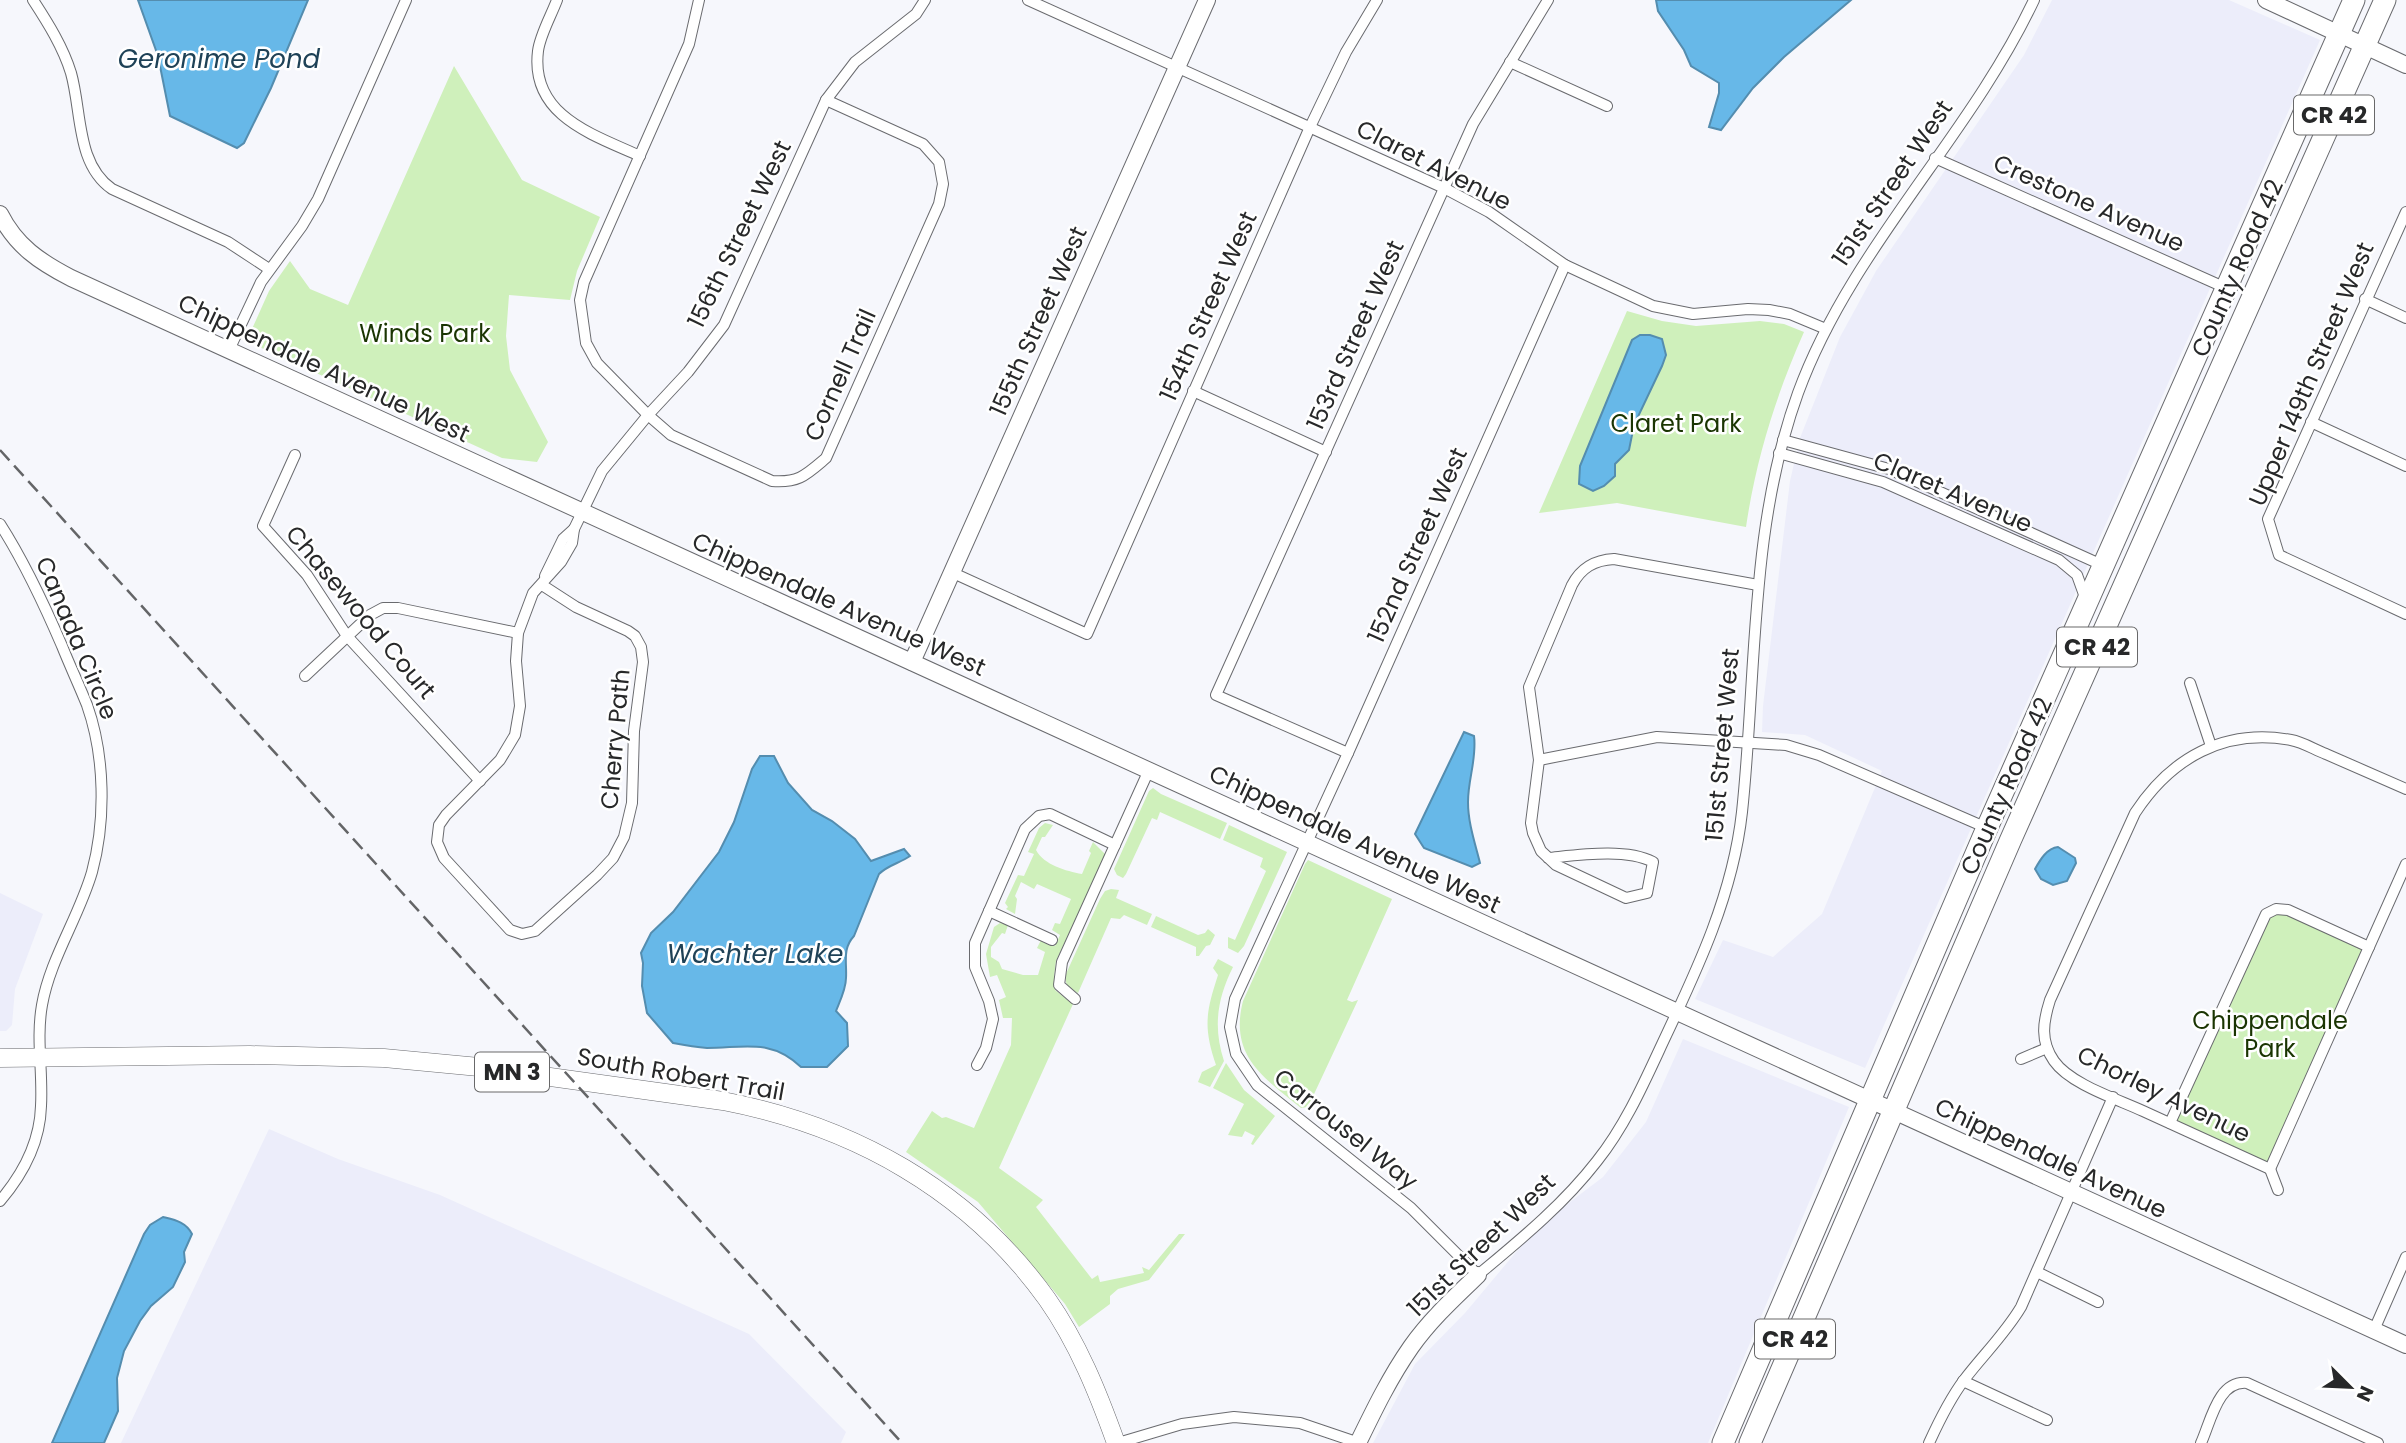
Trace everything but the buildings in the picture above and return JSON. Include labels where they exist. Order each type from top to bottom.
[{"type":"highway","name":"County Road 42","points":[[1723,1443],[2086,601],[2354,0]]},
{"type":"highway","name":"County Road 42","points":[[1748,1443],[2056,738],[2385,0]]},
{"type":"highway","points":[[2056,738],[2052,726],[2054,716],[2112,584],[2108,570],[2102,565]]},
{"type":"highway","points":[[1748,1443],[1762,1402],[1763,1389],[1756,1366]]},
{"type":"main road","name":"South Robert Trail","points":[[0,1058],[250,1055],[442,1062],[723,1101],[755,1107],[819,1127],[863,1144],[922,1179],[944,1194],[999,1243],[1042,1293],[1059,1319],[1089,1375],[1117,1443]]},
{"type":"street","points":[[33,0],[66,59],[77,95],[87,157],[92,170],[101,181],[118,192],[234,246],[269,270]]},
{"type":"street","points":[[229,350],[255,293],[318,199],[406,0]]},
{"type":"street","points":[[557,0],[538,50],[539,74],[546,94],[557,111],[573,125],[640,156]]},
{"type":"street","name":"Cornell Trail","points":[[699,0],[689,44],[584,282],[580,300],[586,343],[597,363],[648,415],[678,440],[772,481],[787,482],[803,478],[826,458],[939,204],[943,184],[939,162],[923,144],[826,100]]},
{"type":"street","name":"156th Street West","points":[[437,831],[446,815],[506,752],[517,725],[520,706],[516,661],[518,633],[528,603],[561,562],[572,543],[574,529],[603,471],[648,415],[688,372],[723,325],[826,100],[855,62],[916,15],[925,0]]},
{"type":"street","name":"Claret Avenue","points":[[1028,0],[1444,188],[1489,212],[1565,265],[1633,298],[1662,309],[1703,314],[1769,310],[1790,314],[1826,329]]},
{"type":"street","name":"155th Street West","points":[[912,662],[1207,0]]},
{"type":"street","name":"154th Street West","points":[[951,572],[1087,634],[1310,127],[1346,51],[1377,0]]},
{"type":"street","name":"153rd Street West","points":[[1348,753],[1216,695],[1473,124],[1548,0]]},
{"type":"street","name":"151st Street West","points":[[1359,1443],[1385,1389],[1411,1347],[1442,1309],[1543,1221],[1598,1161],[1637,1099],[1678,1012],[1710,937],[1730,875],[1740,831],[1758,585],[1766,515],[1779,453],[1799,390],[1826,329],[1855,278],[2008,49],[2034,0]]},
{"type":"street","points":[[2266,0],[2406,65]]},
{"type":"street","points":[[1510,62],[1606,106]]},
{"type":"street","name":"Crestone Avenue","points":[[1936,158],[2226,288]]},
{"type":"street","name":"Upper 149th Street West","points":[[2406,212],[2268,519],[2280,555],[2406,614]]},
{"type":"street","name":"Chippendale Avenue West","points":[[0,215],[24,249],[46,265],[1678,1012]]},
{"type":"street","name":"152nd Street West","points":[[1306,842],[1565,265]]},
{"type":"street","points":[[2365,299],[2406,317]]},
{"type":"street","points":[[1193,391],[1326,452]]},
{"type":"street","points":[[2311,422],[2406,466]]},
{"type":"street","name":"Claret Avenue","points":[[1783,440],[1889,469],[2102,565]]},
{"type":"street","name":"Claret Avenue","points":[[1779,453],[1883,482],[2059,560],[2077,575],[2086,601]]},
{"type":"street","name":"Chasewood Court","points":[[295,455],[263,526],[307,575],[347,636],[480,781]]},
{"type":"street","name":"Canada Circle","points":[[0,524],[46,606],[87,706],[95,737],[101,811],[96,854],[86,888],[47,986],[40,1022],[42,1103],[38,1133],[23,1168],[0,1201]]},
{"type":"street","points":[[1548,858],[1583,855],[1641,856],[1654,862],[1647,893],[1626,898],[1565,870],[1548,858],[1536,842],[1531,823],[1539,760],[1529,700],[1530,680],[1572,585],[1586,568],[1599,561],[1614,559],[1758,585]]},
{"type":"street","name":"Cherry Path","points":[[437,831],[437,842],[444,858],[510,930],[522,934],[538,929],[597,875],[613,858],[624,837],[632,803],[642,647],[628,631],[576,607],[541,585]]},
{"type":"street","points":[[304,676],[370,615],[390,607],[518,633]]},
{"type":"street","points":[[2190,683],[2211,746]]},
{"type":"street","points":[[1539,760],[1657,737],[1786,745],[1809,750],[1987,828]]},
{"type":"street","points":[[2021,1059],[2047,1048],[2043,1028],[2050,1000],[2134,813],[2149,791],[2175,766],[2194,753],[2211,746],[2255,737],[2293,740],[2406,789]]},
{"type":"street","points":[[1075,999],[1059,985],[1062,962],[1149,770]]},
{"type":"street","points":[[976,1065],[992,1030],[991,1009],[975,967],[974,950],[1026,829],[1039,816],[1050,814],[1115,845]]},
{"type":"street","name":"Carrousel Way","points":[[1306,842],[1235,999],[1230,1027],[1236,1055],[1257,1085],[1411,1208],[1478,1275]]},
{"type":"street","points":[[2278,1191],[2270,1169],[2406,864]]},
{"type":"street","points":[[2170,1123],[2266,914],[2276,909],[2288,910],[2369,947]]},
{"type":"street","points":[[989,911],[1052,940]]},
{"type":"street","name":"Chippendale Avenue","points":[[1678,1012],[2406,1345]]},
{"type":"street","name":"Chorley Avenue","points":[[2047,1048],[2065,1073],[2270,1169]]},
{"type":"street","points":[[1929,1443],[1943,1412],[1963,1381],[2012,1321],[2037,1272],[2113,1097]]},
{"type":"street","points":[[2374,1330],[2406,1257]]},
{"type":"street","points":[[2037,1272],[2098,1302]]},
{"type":"street","points":[[1963,1381],[2047,1420]]},
{"type":"street","points":[[2201,1443],[2222,1394],[2228,1386],[2238,1382],[2247,1383],[2358,1439],[2378,1443]]},
{"type":"street","points":[[1117,1443],[1182,1424],[1234,1417],[1300,1423],[1359,1443]]},
{"type":"shaded area","points":[[2052,0],[2229,0],[2320,40],[1865,1068],[1695,999],[1723,940],[1773,957],[1822,914],[1882,771],[1805,735],[1762,732],[1790,481],[1800,438],[1840,337],[1876,271],[2024,55]]},
{"type":"shaded area","points":[[0,893],[43,914],[15,989],[12,1025],[6,1031],[0,1031]]},
{"type":"shaded area","points":[[1683,1039],[1849,1107],[1708,1443],[1373,1443],[1415,1364],[1465,1313],[1537,1227],[1603,1177],[1646,1122]]},
{"type":"shaded area","points":[[269,1129],[338,1159],[440,1195],[749,1334],[846,1432],[841,1443],[121,1443]]},
{"type":"green space","name":"Winds Park","points":[[454,66],[522,180],[600,217],[577,271],[570,300],[509,295],[506,336],[510,370],[548,442],[537,462],[502,458],[255,345],[248,338],[269,291],[290,261],[310,289],[348,305]]},
{"type":"green space","name":"Claret Park","points":[[1627,311],[1662,321],[1696,326],[1760,321],[1784,324],[1804,332],[1768,428],[1746,527],[1617,503],[1539,513]]},
{"type":"green space","points":[[1153,788],[1227,823],[1220,839],[1160,812],[1157,820],[1152,818],[1123,878],[1117,875],[1114,869],[1149,791]]},
{"type":"green space","points":[[1045,823],[1053,825],[1045,837],[1042,837],[1036,850],[1044,860],[1082,874],[1093,842],[1106,855],[1056,961],[1055,990],[1073,1004],[999,1168],[1043,1200],[1036,1207],[1092,1279],[1098,1275],[1100,1282],[1144,1273],[1142,1267],[1149,1270],[1179,1234],[1185,1234],[1149,1280],[1118,1289],[1110,1296],[1110,1304],[1079,1327],[1065,1304],[978,1202],[906,1152],[932,1111],[942,1118],[946,1117],[974,1128],[1011,1045],[1012,1018],[1003,1018],[999,1000],[1006,997],[997,975],[990,977],[986,954],[994,927],[1000,923],[1008,925],[1005,934],[1002,933],[991,947],[991,957],[999,962],[1002,969],[1023,975],[1038,975],[1045,952],[1037,948],[1041,940],[1055,946],[1060,935],[1052,930],[1055,923],[1060,924],[1071,899],[1037,884],[1034,889],[1021,882],[1015,896],[1015,914],[1006,909],[1008,907],[1005,903],[1018,875],[1024,876],[1034,854],[1028,852],[1039,828]]},
{"type":"green space","points":[[1229,825],[1287,852],[1244,946],[1238,953],[1228,948],[1228,937],[1235,940],[1266,871],[1260,867],[1263,858],[1223,840]]},
{"type":"green space","points":[[1308,860],[1392,899],[1347,1000],[1358,1000],[1308,1107],[1301,1108],[1252,1064],[1241,1037],[1240,1020],[1243,1001]]},
{"type":"green space","points":[[1119,890],[1116,898],[1152,914],[1147,925],[1124,915],[1120,919],[1111,918],[1078,993],[1067,987],[1065,976],[1100,899],[1105,891]]},
{"type":"green space","name":"Chippendale Park","points":[[2275,908],[2369,945],[2269,1169],[2170,1123]]},
{"type":"green space","points":[[1156,916],[1198,935],[1208,929],[1215,935],[1210,945],[1196,956],[1196,947],[1151,927]]},
{"type":"green space","points":[[1218,959],[1233,967],[1223,990],[1218,1013],[1224,1061],[1210,1087],[1198,1082],[1202,1072],[1216,1065],[1209,1040],[1208,1020],[1218,975],[1213,968]]},
{"type":"green space","points":[[1226,1063],[1244,1090],[1275,1116],[1253,1145],[1251,1144],[1255,1136],[1245,1131],[1242,1137],[1228,1135],[1244,1104],[1213,1088]]},
{"type":"water","name":"Geronime Pond","points":[[138,0],[308,0],[271,88],[244,143],[237,148],[170,116],[158,56]]},
{"type":"water","points":[[1656,0],[1851,0],[1784,57],[1753,88],[1721,130],[1709,127],[1719,93],[1719,83],[1691,66],[1684,50],[1658,11]]},
{"type":"water","points":[[1640,335],[1662,339],[1666,355],[1634,425],[1629,450],[1615,464],[1615,476],[1593,491],[1579,484],[1580,466],[1632,340]]},
{"type":"water","points":[[1464,732],[1474,736],[1475,744],[1468,810],[1480,863],[1472,867],[1424,848],[1415,834]]},
{"type":"water","name":"Wachter Lake","points":[[760,756],[774,756],[788,783],[812,810],[855,839],[871,861],[904,849],[910,856],[879,874],[848,946],[845,986],[836,1011],[847,1023],[848,1046],[827,1067],[801,1067],[790,1058],[768,1048],[707,1048],[673,1043],[647,1013],[642,986],[641,953],[651,933],[673,912],[719,852],[734,822],[752,769]]},
{"type":"water","points":[[2058,847],[2075,858],[2076,863],[2067,881],[2053,885],[2041,879],[2035,869],[2047,852]]},
{"type":"water","points":[[163,1217],[183,1224],[192,1234],[184,1252],[185,1262],[173,1287],[151,1306],[124,1351],[117,1378],[118,1411],[104,1443],[52,1443],[144,1234],[150,1225]]},
{"type":"railway","points":[[0,450],[902,1443]]}]
